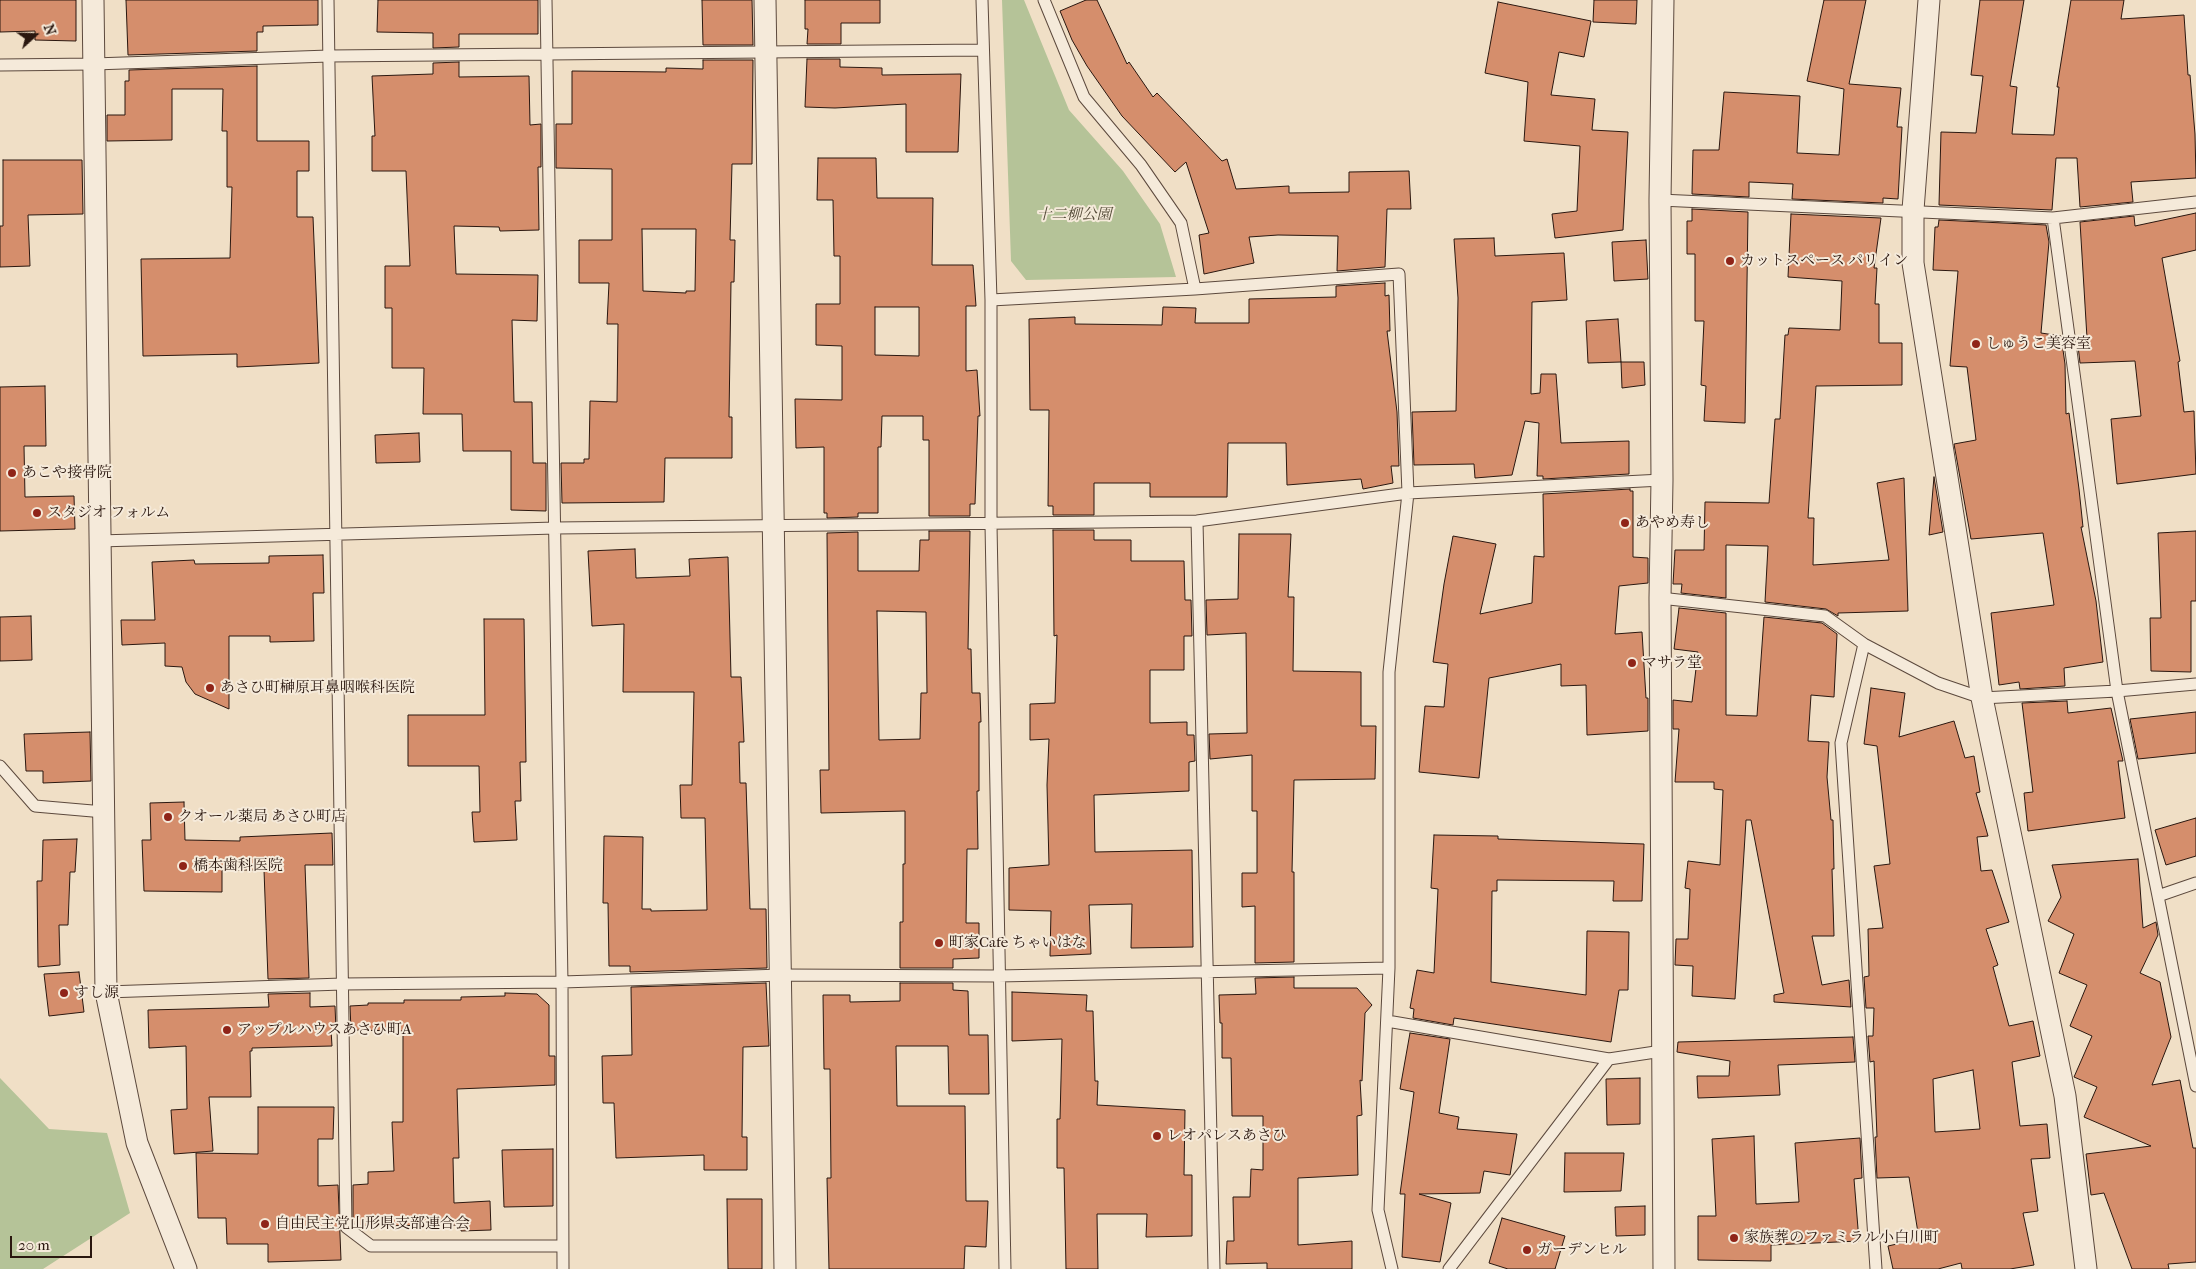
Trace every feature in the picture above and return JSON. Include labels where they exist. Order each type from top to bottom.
[{"type":"street","points":[[94,0],[106,992],[137,1143],[186,1269]]},
{"type":"street","points":[[765,0],[772,525],[782,975],[786,1269]]},
{"type":"street","points":[[1663,0],[1660,200],[1662,480],[1660,598],[1664,1269]]},
{"type":"street","points":[[1930,0],[1913,210],[1913,263],[1982,698],[2065,1096],[2086,1269]]},
{"type":"lane","points":[[328,0],[346,1227],[371,1246],[562,1246]]},
{"type":"lane","points":[[546,0],[562,982],[563,1269]]},
{"type":"lane","points":[[982,0],[991,300],[991,525],[998,976],[1006,1269]]},
{"type":"lane","points":[[1044,0],[1084,97],[1141,164],[1181,223],[1195,288]]},
{"type":"lane","points":[[0,64],[94,64],[329,56],[982,50]]},
{"type":"lane","points":[[1660,200],[1913,210],[2053,218],[2196,202]]},
{"type":"lane","points":[[2053,218],[2117,691],[2196,1086]]},
{"type":"lane","points":[[991,300],[1399,274],[1408,493],[1389,672],[1389,968],[1378,1210],[1392,1269]]},
{"type":"lane","points":[[100,541],[555,528],[772,525],[991,525],[1197,521],[1408,493],[1662,480]]},
{"type":"lane","points":[[1197,521],[1214,1269]]},
{"type":"lane","points":[[1660,598],[1825,616],[1864,644],[1938,683],[1982,698],[2117,691],[2196,684]]},
{"type":"lane","points":[[1864,644],[1841,743],[1876,1269]]},
{"type":"lane","points":[[0,766],[35,806],[104,812]]},
{"type":"lane","points":[[2158,896],[2196,883]]},
{"type":"lane","points":[[106,992],[342,984],[562,982],[782,975],[998,976],[1389,968]]},
{"type":"lane","points":[[1387,1020],[1609,1059],[1662,1051]]},
{"type":"lane","points":[[1449,1269],[1609,1059]]},
{"type":"green space","name":"十二柳公園","points":[[1002,0],[1024,0],[1069,110],[1123,171],[1160,224],[1176,277],[1026,280],[1011,261]]},
{"type":"green space","points":[[0,1078],[49,1129],[107,1133],[130,1213],[43,1269],[0,1269]]},
{"type":"building","points":[[0,0],[76,0],[76,41],[35,40],[35,31],[0,32]]},
{"type":"building","points":[[126,0],[318,0],[318,25],[263,26],[263,32],[257,32],[257,51],[128,55]]},
{"type":"building","points":[[378,0],[538,0],[538,34],[459,34],[459,47],[433,48],[433,33],[377,32]]},
{"type":"building","points":[[702,0],[752,0],[753,45],[703,45]]},
{"type":"building","points":[[805,0],[880,0],[880,23],[841,23],[841,44],[807,44],[808,29],[805,29]]},
{"type":"building","points":[[1086,0],[1097,0],[1127,64],[1129,62],[1153,97],[1157,93],[1222,161],[1227,159],[1236,189],[1289,186],[1289,193],[1349,192],[1349,172],[1409,171],[1411,209],[1387,209],[1385,267],[1337,271],[1338,236],[1278,235],[1249,237],[1254,263],[1204,274],[1199,235],[1209,233],[1186,162],[1175,172],[1122,116],[1087,66],[1072,40],[1060,11]]},
{"type":"building","points":[[1594,0],[1637,0],[1636,24],[1593,22]]},
{"type":"building","points":[[1824,0],[1866,0],[1849,84],[1901,88],[1897,127],[1902,127],[1898,199],[1883,198],[1883,203],[1792,199],[1793,184],[1749,182],[1749,197],[1692,194],[1693,150],[1719,150],[1724,92],[1800,96],[1797,153],[1839,155],[1844,89],[1807,81]]},
{"type":"building","points":[[1980,0],[2024,0],[2010,86],[2017,87],[2012,134],[2054,135],[2059,87],[2057,87],[2071,0],[2124,0],[2121,19],[2184,15],[2188,75],[2190,75],[2195,134],[2196,178],[2131,182],[2133,202],[2080,207],[2077,158],[2056,158],[2052,210],[1939,205],[1941,132],[1976,133],[1983,76],[1971,75]]},
{"type":"building","points":[[1498,2],[1591,21],[1584,57],[1559,52],[1551,95],[1595,99],[1592,130],[1628,132],[1623,230],[1555,238],[1552,214],[1577,211],[1580,146],[1524,141],[1528,82],[1485,73]]},
{"type":"building","points":[[807,59],[840,59],[840,67],[882,68],[882,75],[961,74],[958,152],[906,152],[906,104],[835,108],[805,107]]},
{"type":"building","points":[[703,60],[753,60],[752,164],[732,164],[730,240],[735,240],[734,282],[731,282],[729,417],[732,417],[732,458],[665,458],[664,502],[562,503],[561,463],[584,463],[584,459],[589,459],[590,401],[617,402],[618,324],[607,324],[609,283],[579,283],[579,240],[612,240],[612,169],[556,168],[556,124],[572,124],[572,71],[666,72],[666,68],[703,69]],"holes":[[[642,229],[696,229],[695,291],[686,291],[686,293],[643,291]]]},
{"type":"building","points":[[459,62],[459,77],[529,76],[530,125],[541,124],[541,167],[538,167],[539,230],[500,231],[499,227],[454,226],[456,274],[538,275],[537,321],[512,320],[514,402],[532,402],[533,463],[546,463],[546,511],[511,510],[511,451],[463,451],[462,414],[423,414],[424,368],[392,368],[392,308],[385,308],[385,266],[410,266],[406,171],[372,171],[372,136],[375,136],[372,76],[433,74],[433,63]]},
{"type":"building","points":[[257,66],[257,141],[309,141],[309,171],[297,171],[297,217],[313,217],[319,363],[237,367],[237,354],[143,356],[141,259],[230,258],[232,187],[227,187],[227,131],[222,131],[223,89],[172,89],[172,140],[107,141],[107,115],[125,115],[125,81],[129,81],[129,70]]},
{"type":"building","points":[[818,158],[876,158],[877,198],[933,198],[932,265],[973,265],[976,306],[966,306],[966,371],[977,370],[980,416],[978,416],[975,504],[970,504],[970,516],[929,516],[929,440],[923,440],[923,416],[882,416],[881,447],[878,447],[878,513],[858,513],[858,517],[827,518],[827,513],[824,513],[824,447],[796,448],[795,399],[842,400],[842,346],[816,345],[816,304],[840,304],[840,256],[834,256],[833,200],[817,200]],"holes":[[[875,307],[919,307],[919,356],[875,355]]]},
{"type":"building","points":[[3,160],[82,160],[83,214],[28,215],[30,266],[0,267],[0,226],[3,226]]},
{"type":"building","points":[[1692,209],[1748,212],[1745,423],[1704,421],[1706,386],[1701,385],[1704,321],[1695,321],[1695,254],[1687,254],[1687,221],[1692,221]]},
{"type":"building","points":[[2196,213],[2196,250],[2162,258],[2180,361],[2178,362],[2184,412],[2194,411],[2196,474],[2117,484],[2111,419],[2141,416],[2135,361],[2080,363],[2077,337],[2087,338],[2080,222],[2134,216],[2135,226]]},
{"type":"building","points":[[1791,214],[1881,218],[1874,268],[1877,268],[1875,304],[1879,304],[1879,343],[1902,343],[1902,385],[1816,386],[1808,518],[1814,518],[1813,565],[1889,560],[1877,483],[1904,478],[1908,611],[1838,613],[1838,616],[1826,609],[1765,602],[1768,546],[1726,545],[1726,598],[1681,593],[1682,584],[1673,584],[1675,550],[1704,550],[1705,502],[1769,503],[1775,419],[1780,419],[1785,335],[1788,335],[1789,328],[1840,330],[1842,281],[1788,277]]},
{"type":"building","points":[[1939,220],[2046,225],[2049,242],[2041,333],[2061,336],[2065,364],[2066,414],[2069,413],[2083,527],[2081,527],[2096,601],[2103,662],[2064,668],[2065,686],[2020,689],[2019,682],[1999,685],[1991,613],[2054,605],[2043,533],[1971,539],[1954,444],[1976,440],[1967,367],[1950,366],[1958,271],[1933,270],[1935,227],[1938,227]]},
{"type":"building","points":[[1494,238],[1495,256],[1564,253],[1567,300],[1532,302],[1531,394],[1540,393],[1541,374],[1556,374],[1561,443],[1629,441],[1629,474],[1543,479],[1543,476],[1537,476],[1539,423],[1525,421],[1512,475],[1475,478],[1474,464],[1414,465],[1412,412],[1456,411],[1458,298],[1454,239]]},
{"type":"building","points":[[1646,240],[1648,279],[1614,281],[1612,242]]},
{"type":"building","points":[[1385,283],[1385,296],[1389,295],[1390,331],[1387,331],[1397,412],[1399,466],[1391,466],[1393,483],[1363,489],[1361,479],[1287,485],[1286,443],[1228,443],[1227,497],[1150,497],[1150,483],[1094,483],[1094,515],[1053,515],[1053,506],[1048,506],[1049,410],[1030,410],[1029,319],[1075,317],[1075,324],[1162,325],[1163,307],[1196,308],[1195,323],[1249,323],[1249,299],[1336,297],[1336,286]]},
{"type":"building","points":[[1618,319],[1621,362],[1588,363],[1586,321]]},
{"type":"building","points":[[1621,362],[1644,362],[1645,385],[1622,388]]},
{"type":"building","points":[[45,386],[46,446],[24,446],[25,497],[74,496],[75,529],[0,531],[0,387]]},
{"type":"building","points":[[419,433],[420,462],[376,463],[375,435]]},
{"type":"building","points":[[1934,477],[1943,532],[1929,535]]},
{"type":"building","points":[[1630,489],[1630,491],[1633,491],[1633,557],[1648,558],[1648,583],[1619,586],[1615,634],[1642,632],[1646,698],[1648,698],[1648,731],[1587,735],[1586,685],[1561,686],[1561,664],[1489,678],[1479,778],[1419,772],[1425,706],[1444,707],[1448,664],[1433,662],[1453,536],[1496,544],[1480,614],[1532,603],[1534,556],[1544,557],[1543,494]]},
{"type":"building","points":[[1053,530],[1094,530],[1094,540],[1131,540],[1131,561],[1184,561],[1185,600],[1191,600],[1192,636],[1184,636],[1184,670],[1150,670],[1150,723],[1187,722],[1187,735],[1194,735],[1195,761],[1189,762],[1189,791],[1094,795],[1095,852],[1192,850],[1193,947],[1131,948],[1132,904],[1089,905],[1091,954],[1050,956],[1051,911],[1009,910],[1009,868],[1049,865],[1047,785],[1049,739],[1030,740],[1030,704],[1055,703],[1057,635],[1054,636]]},
{"type":"building","points":[[929,531],[970,531],[968,649],[971,649],[972,693],[980,693],[981,722],[979,722],[979,791],[977,791],[978,849],[967,849],[966,923],[979,923],[979,958],[953,959],[953,968],[900,968],[900,922],[903,922],[903,864],[905,864],[905,811],[821,813],[820,770],[829,770],[827,533],[858,532],[858,571],[919,571],[920,540],[929,540]],"holes":[[[877,611],[926,612],[927,693],[921,693],[920,739],[879,740]]]},
{"type":"building","points":[[2196,531],[2196,601],[2191,601],[2191,672],[2151,671],[2150,618],[2161,618],[2158,533]]},
{"type":"building","points":[[1239,534],[1291,534],[1288,597],[1294,597],[1293,671],[1361,672],[1361,726],[1376,726],[1375,779],[1294,780],[1292,872],[1294,872],[1294,962],[1255,963],[1255,906],[1242,907],[1242,873],[1257,873],[1257,811],[1252,811],[1252,755],[1210,759],[1209,734],[1247,733],[1246,633],[1207,635],[1206,600],[1238,599]]},
{"type":"building","points":[[635,549],[636,578],[690,576],[689,559],[728,557],[731,677],[741,677],[744,742],[739,742],[740,783],[746,783],[750,909],[766,909],[767,968],[630,972],[630,966],[609,966],[608,903],[603,903],[604,836],[643,837],[642,909],[651,909],[651,911],[707,910],[705,818],[681,818],[680,785],[692,785],[694,692],[623,692],[624,624],[592,626],[588,551]]},
{"type":"building","points":[[323,555],[324,593],[313,593],[314,641],[270,642],[270,636],[229,636],[229,709],[195,694],[186,682],[182,667],[165,666],[165,643],[122,645],[121,620],[155,620],[152,562],[194,560],[195,564],[269,563],[269,556]]},
{"type":"building","points":[[1679,608],[1726,613],[1726,715],[1757,716],[1764,617],[1822,623],[1837,634],[1834,697],[1811,695],[1808,741],[1829,742],[1827,777],[1831,820],[1833,820],[1834,936],[1812,936],[1822,985],[1849,980],[1851,1007],[1774,1002],[1774,995],[1784,993],[1751,820],[1746,820],[1735,999],[1692,996],[1693,966],[1675,965],[1676,939],[1688,939],[1690,889],[1685,888],[1688,861],[1720,865],[1723,790],[1714,789],[1714,782],[1675,782],[1679,729],[1673,729],[1673,700],[1692,702],[1698,652],[1674,649]]},
{"type":"building","points":[[31,616],[32,660],[0,661],[0,617]]},
{"type":"building","points":[[484,619],[524,619],[526,762],[520,762],[521,801],[515,801],[517,840],[474,842],[472,812],[480,812],[479,766],[408,766],[408,715],[485,715]]},
{"type":"building","points":[[1871,688],[1905,693],[1899,737],[1954,721],[1965,758],[1974,756],[1980,792],[1976,793],[1988,836],[1977,837],[1981,871],[1992,870],[2009,922],[1986,929],[1998,965],[1993,967],[2009,1026],[2033,1021],[2040,1056],[2012,1062],[2020,1126],[2047,1124],[2050,1158],[2031,1159],[2038,1211],[2023,1213],[2034,1265],[2010,1269],[1962,1269],[1961,1263],[1938,1269],[1893,1269],[1888,1246],[1919,1239],[1909,1177],[1877,1178],[1874,1061],[1870,1062],[1868,1036],[1873,1036],[1874,1008],[1866,1008],[1864,977],[1869,976],[1868,929],[1883,928],[1874,866],[1890,864],[1877,746],[1864,744]],"holes":[[[1973,1070],[1980,1129],[1935,1132],[1933,1079]]]},
{"type":"building","points":[[2067,701],[2068,713],[2111,708],[2123,761],[2118,761],[2125,818],[2028,831],[2024,793],[2033,792],[2022,703]]},
{"type":"building","points":[[2196,712],[2196,753],[2138,759],[2130,719]]},
{"type":"building","points":[[90,732],[91,781],[43,783],[43,771],[26,771],[24,734]]},
{"type":"building","points":[[184,802],[185,840],[240,841],[240,837],[332,833],[333,865],[305,865],[309,978],[268,979],[264,870],[222,870],[222,892],[144,891],[142,840],[151,840],[150,803]]},
{"type":"building","points":[[2196,818],[2196,856],[2166,865],[2155,830]]},
{"type":"building","points":[[1434,835],[1498,836],[1498,839],[1644,844],[1642,901],[1613,901],[1614,881],[1497,880],[1497,891],[1492,891],[1491,982],[1586,995],[1587,931],[1629,932],[1628,990],[1619,990],[1611,1042],[1454,1018],[1453,1025],[1413,1018],[1414,1009],[1410,1008],[1417,970],[1434,973],[1438,889],[1431,888]]},
{"type":"building","points":[[77,839],[75,872],[70,872],[68,925],[59,925],[60,965],[38,967],[37,881],[42,881],[43,840]]},
{"type":"building","points":[[2138,859],[2143,928],[2156,922],[2158,935],[2140,973],[2160,982],[2171,1037],[2152,1085],[2180,1080],[2193,1148],[2196,1148],[2196,1262],[2168,1264],[2169,1269],[2132,1269],[2104,1193],[2091,1195],[2086,1154],[2151,1146],[2084,1117],[2097,1087],[2074,1077],[2092,1036],[2070,1026],[2087,985],[2059,973],[2074,934],[2048,921],[2061,897],[2052,865]]},
{"type":"building","name":"すし源","points":[[79,972],[84,1012],[49,1016],[44,974]]},
{"type":"building","points":[[1294,977],[1294,988],[1357,988],[1372,1005],[1365,1013],[1362,1081],[1360,1080],[1362,1115],[1357,1116],[1358,1175],[1298,1178],[1298,1245],[1352,1241],[1352,1269],[1267,1269],[1267,1263],[1226,1264],[1227,1241],[1234,1241],[1233,1197],[1250,1197],[1251,1169],[1263,1170],[1263,1116],[1232,1116],[1231,1058],[1222,1058],[1222,1023],[1220,1023],[1219,995],[1256,994],[1255,978]]},
{"type":"building","points":[[766,983],[769,1046],[743,1047],[742,1137],[747,1137],[747,1170],[704,1170],[704,1155],[616,1158],[614,1103],[603,1103],[602,1056],[632,1055],[631,987]]},
{"type":"building","points":[[900,983],[953,983],[953,990],[968,991],[969,1035],[988,1035],[989,1094],[949,1094],[948,1046],[896,1046],[897,1106],[965,1106],[966,1201],[988,1201],[986,1247],[965,1246],[964,1269],[829,1269],[827,1178],[831,1178],[830,1069],[824,1069],[823,995],[850,995],[850,1002],[900,1001]]},
{"type":"building","points":[[1012,992],[1087,995],[1086,1011],[1093,1011],[1095,1081],[1098,1081],[1097,1105],[1185,1110],[1184,1175],[1192,1175],[1192,1236],[1146,1237],[1147,1214],[1097,1214],[1098,1269],[1066,1269],[1064,1168],[1057,1168],[1057,1119],[1060,1119],[1062,1039],[1012,1041]]},
{"type":"building","points":[[310,993],[310,1007],[335,1006],[336,1030],[331,1030],[332,1046],[252,1048],[252,1051],[250,1051],[251,1097],[209,1097],[213,1151],[174,1154],[171,1110],[187,1109],[186,1046],[149,1048],[148,1010],[269,1007],[268,994]]},
{"type":"building","points":[[505,993],[537,994],[549,1005],[549,1056],[555,1056],[555,1085],[457,1089],[459,1158],[453,1158],[454,1203],[490,1201],[491,1230],[461,1231],[461,1225],[358,1226],[353,1223],[353,1185],[368,1184],[368,1172],[394,1171],[392,1122],[403,1122],[403,1031],[351,1030],[350,1006],[368,1005],[368,1003],[404,1003],[404,1000],[461,1000],[461,997],[505,996]]},
{"type":"building","points":[[1410,1033],[1450,1039],[1439,1113],[1459,1117],[1457,1129],[1517,1134],[1510,1175],[1484,1171],[1480,1193],[1419,1194],[1451,1203],[1440,1262],[1402,1257],[1405,1194],[1400,1194],[1414,1092],[1400,1089]]},
{"type":"building","points":[[1853,1037],[1855,1062],[1778,1065],[1780,1095],[1698,1098],[1697,1076],[1729,1076],[1730,1061],[1677,1052],[1678,1042]]},
{"type":"building","points":[[1640,1078],[1640,1124],[1607,1125],[1606,1079]]},
{"type":"building","points":[[258,1107],[334,1107],[333,1139],[318,1139],[318,1186],[338,1185],[341,1260],[268,1262],[268,1244],[227,1244],[226,1218],[198,1218],[196,1153],[258,1154]]},
{"type":"building","points":[[1754,1136],[1756,1204],[1799,1202],[1795,1143],[1860,1138],[1862,1178],[1854,1179],[1859,1241],[1771,1245],[1771,1261],[1698,1260],[1698,1216],[1716,1216],[1712,1139]]},
{"type":"building","points":[[553,1149],[553,1206],[504,1207],[502,1150]]},
{"type":"building","points":[[1565,1153],[1624,1153],[1621,1191],[1564,1192]]},
{"type":"building","points":[[727,1199],[762,1199],[762,1269],[728,1269]]},
{"type":"building","points":[[1645,1206],[1645,1235],[1616,1236],[1615,1207]]},
{"type":"building","name":"ガーデンヒル","points":[[1502,1218],[1565,1236],[1555,1269],[1508,1269],[1489,1263]]},
{"type":"place","name":"カットスペース パリイン","points":[[1730,261]]},
{"type":"place","name":"しゅうこ美容室","points":[[1976,344]]},
{"type":"place","name":"あこや接骨院","points":[[12,473]]},
{"type":"place","name":"スタジオ フォルム","points":[[37,513]]},
{"type":"place","name":"あやめ寿し","points":[[1625,523]]},
{"type":"place","name":"マサラ堂","points":[[1632,663]]},
{"type":"place","name":"あさひ町榊原耳鼻咽喉科医院","points":[[210,688]]},
{"type":"place","name":"クオール薬局 あさひ町店","points":[[168,817]]},
{"type":"place","name":"橋本歯科医院","points":[[183,866]]},
{"type":"place","name":"町家Cafe ちゃいはな","points":[[939,943]]},
{"type":"place","name":"すし源","points":[[64,993]]},
{"type":"place","name":"アップルハウスあさひ町A","points":[[227,1030]]},
{"type":"place","name":"レオパレスあさひ","points":[[1157,1136]]},
{"type":"place","name":"自由民主党山形県支部連合会","points":[[265,1224]]},
{"type":"place","name":"家族葬のファミラル小白川町","points":[[1734,1238]]},
{"type":"place","name":"ガーデンヒル","points":[[1527,1250]]}]
